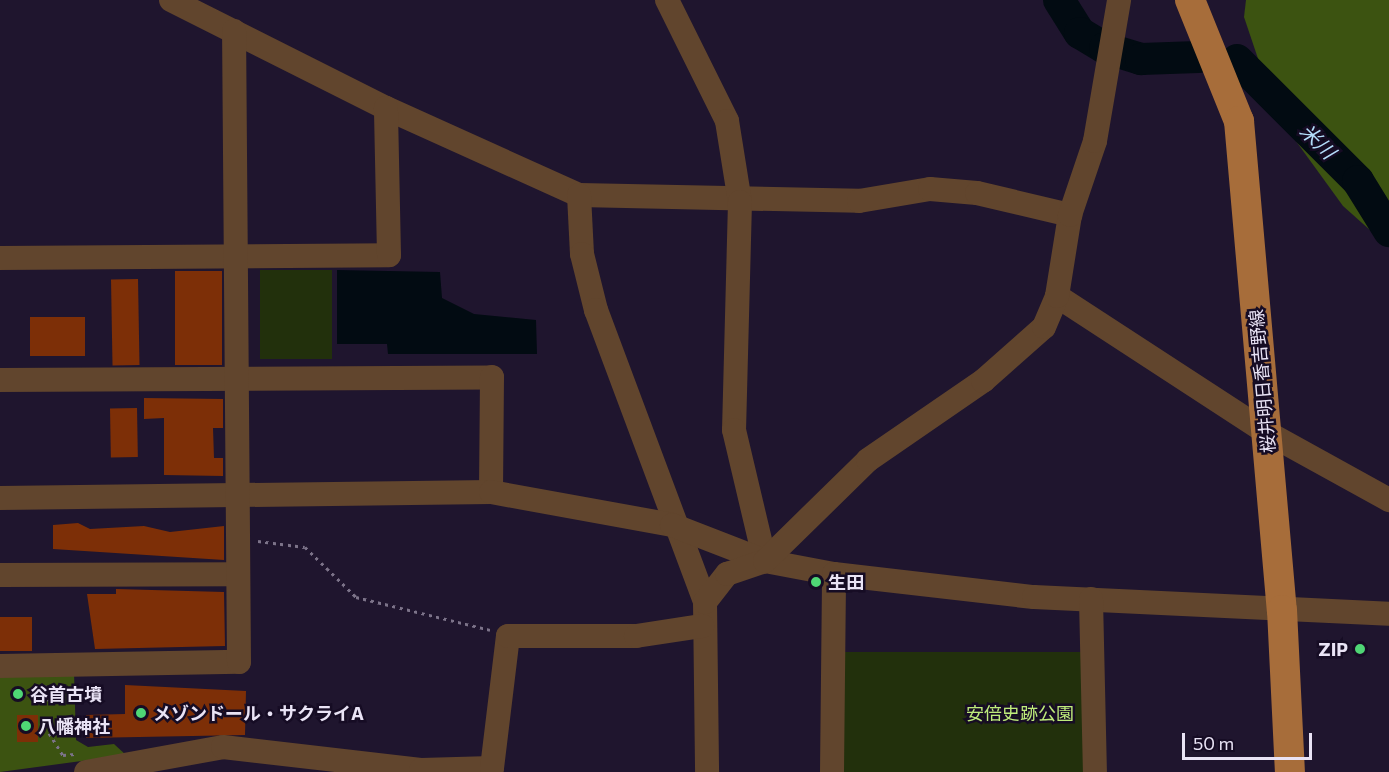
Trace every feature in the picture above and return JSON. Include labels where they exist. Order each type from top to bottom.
[{"type":"main road","name":"桜井明日香吉野線","points":[[1190,0],[1239,121],[1282,610],[1290,772]]},
{"type":"street","points":[[171,0],[386,108],[579,195],[740,202],[859,201],[930,189],[977,193],[1070,214]]},
{"type":"street","points":[[667,0],[727,121],[740,202],[734,430],[765,561]]},
{"type":"street","points":[[86,772],[223,747],[421,770],[492,768],[508,636],[636,636],[704,614],[727,574],[765,561],[868,459],[983,381],[1044,327],[1057,296],[1070,214],[1095,141],[1119,0]]},
{"type":"street","points":[[0,666],[239,662],[234,31]]},
{"type":"street","points":[[0,258],[235,253],[389,255],[386,108]]},
{"type":"street","points":[[579,195],[582,254],[596,310],[704,614],[707,772]]},
{"type":"street","points":[[1057,296],[1266,432],[1389,500]]},
{"type":"street","points":[[0,380],[492,377],[491,492]]},
{"type":"street","points":[[0,498],[491,492],[672,525],[765,561],[834,574],[1091,599],[1389,614]]},
{"type":"street","points":[[0,575],[238,574]]},
{"type":"street","points":[[832,772],[834,574]]},
{"type":"street","points":[[1091,599],[1095,772]]},
{"type":"path","points":[[238,541],[305,547],[356,597],[508,636]]},
{"type":"green space","points":[[1246,0],[1389,0],[1389,247],[1343,206],[1277,115],[1244,17]]},
{"type":"green space","points":[[260,270],[332,270],[332,359],[260,359]]},
{"type":"green space","name":"安倍史跡公園","points":[[838,652],[1088,652],[1088,772],[838,772]]},
{"type":"green space","points":[[0,670],[74,672],[76,740],[88,747],[114,744],[126,755],[0,772]]},
{"type":"shaded area","points":[[337,270],[440,272],[442,298],[474,314],[536,320],[537,354],[388,354],[387,344],[337,344]]},
{"type":"building","points":[[175,271],[222,271],[222,365],[175,365]]},
{"type":"building","points":[[111,279],[138,279],[140,365],[113,365]]},
{"type":"building","points":[[30,317],[85,317],[85,356],[30,356]]},
{"type":"building","points":[[144,398],[223,399],[223,428],[213,428],[214,458],[223,458],[223,476],[164,475],[164,418],[144,419]]},
{"type":"building","points":[[110,408],[137,408],[138,457],[111,457]]},
{"type":"building","points":[[78,523],[90,529],[144,526],[170,532],[224,526],[224,560],[53,549],[53,525]]},
{"type":"building","points":[[116,589],[224,592],[225,646],[95,649],[87,594],[116,594]]},
{"type":"building","points":[[0,617],[32,617],[32,651],[0,651]]},
{"type":"building","points":[[125,685],[246,691],[245,735],[86,738],[86,715],[125,714]]},
{"type":"building","points":[[17,715],[38,715],[38,742],[17,742]]},
{"type":"waterway","name":"米川","points":[[1059,0],[1080,33],[1105,48],[1141,59],[1198,57]]},
{"type":"waterway","name":"米川","points":[[1237,60],[1358,181],[1389,231]]},
{"type":"place","name":"生田","points":[[816,582]]},
{"type":"place","name":"ZIP","points":[[1360,649]]},
{"type":"place","name":"谷首古墳","points":[[18,694]]},
{"type":"place","name":"メゾンドール・サクライA","points":[[141,713]]},
{"type":"place","name":"八幡神社","points":[[26,726]]}]
